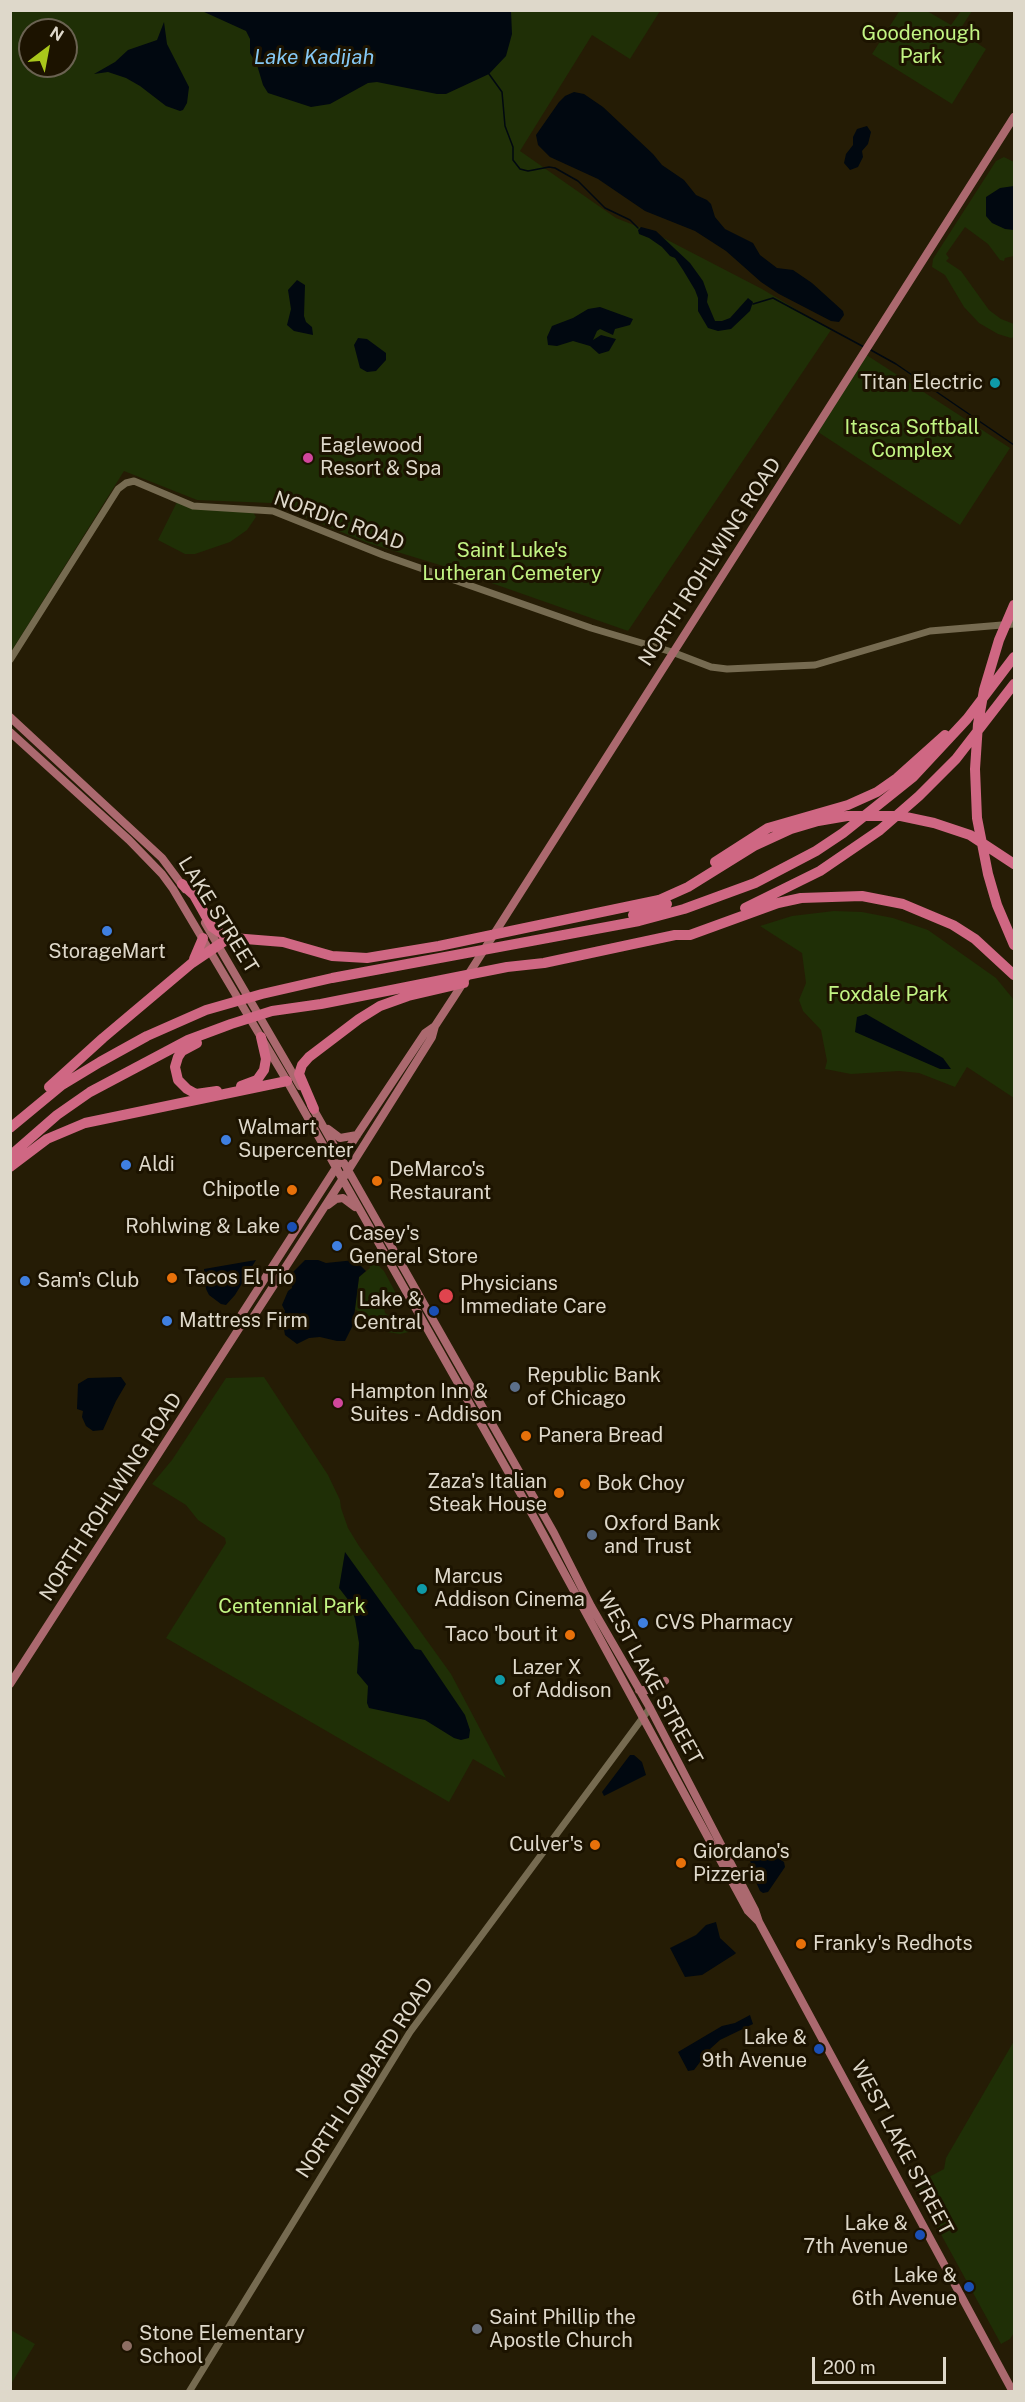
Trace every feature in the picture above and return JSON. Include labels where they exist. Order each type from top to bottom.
[{"type":"highway","points":[[1014,605],[999,640],[981,707],[975,769],[978,827],[988,874],[997,905],[1014,945]]},
{"type":"highway","points":[[182,884],[194,896],[212,927],[221,934],[233,938],[283,942],[341,957],[367,958],[524,942],[639,921],[684,909],[755,883],[816,851],[852,827],[914,777],[967,719],[1014,657]]},
{"type":"highway","points":[[10,1156],[57,1115],[90,1092],[179,1044],[298,1008],[479,979],[505,967],[544,963],[675,935],[773,896],[855,849],[887,824],[934,782],[967,746],[1014,684]]},
{"type":"highway","points":[[594,915],[677,887],[768,828],[848,805],[877,792],[897,778],[942,738],[993,686]]},
{"type":"highway","points":[[10,1128],[62,1085],[117,1052],[168,1026],[222,1005],[521,930],[659,900],[688,887],[768,840],[791,830],[829,819],[861,815],[901,816],[934,823],[970,835],[1014,864]]},
{"type":"highway","points":[[570,934],[589,924],[664,905],[697,888],[768,840]]},
{"type":"highway","points":[[675,935],[690,935],[778,903],[801,898],[862,896],[903,904],[953,925],[981,944],[1014,975]]},
{"type":"highway","points":[[192,963],[203,938]]},
{"type":"highway","points":[[10,1121],[192,963],[233,938]]},
{"type":"highway","points":[[314,1109],[299,1074],[305,1061],[359,1019],[380,1006],[420,988]]},
{"type":"highway","points":[[233,1026],[182,1051],[175,1067],[176,1076],[183,1087],[196,1094],[252,1083],[261,1075],[266,1064],[261,1037]]},
{"type":"highway","points":[[10,1167],[47,1139],[85,1123],[287,1082]]},
{"type":"main road","name":"NORTH ROHLWING ROAD","points":[[10,1684],[240,1327],[250,1322],[342,1181],[432,1037],[435,1026],[1014,117]]},
{"type":"main road","name":"LAKE STREET","points":[[10,717],[162,858],[182,884],[261,1037],[342,1181]]},
{"type":"main road","name":"LAKE STREET","points":[[10,732],[153,863],[173,889],[203,938],[214,948],[284,1059],[349,1169]]},
{"type":"main road","name":"NORTH ROHLWING ROAD","points":[[240,1327],[240,1317],[357,1135],[425,1033],[435,1026]]},
{"type":"main road","points":[[284,1059],[288,1070],[287,1082]]},
{"type":"main road","points":[[322,1123],[340,1138],[357,1135]]},
{"type":"main road","name":"WEST LAKE STREET","points":[[349,1169],[650,1708],[757,1913],[759,1922],[1013,2391]]},
{"type":"main road","name":"WEST LAKE STREET","points":[[342,1181],[541,1530],[748,1911],[759,1922]]},
{"type":"main road","points":[[324,1208],[336,1199],[343,1198],[360,1212]]},
{"type":"main road","points":[[639,1690],[651,1690],[665,1682]]},
{"type":"street","name":"NORDIC ROAD","points":[[10,660],[117,489],[129,482],[139,482],[193,506],[273,511],[386,556],[591,628],[672,652],[711,667],[727,669],[815,665],[922,633],[1014,624]]},
{"type":"street","name":"NORTH LOMBARD ROAD","points":[[189,2391],[410,2032],[650,1708]]},
{"type":"green space","name":"Goodenough Park","points":[[900,10],[927,11],[951,25],[961,11],[972,11],[959,31],[986,49],[952,104],[872,54]]},
{"type":"green space","name":"Saint Luke's Lutheran Cemetery","points":[[11,11],[660,11],[630,59],[592,35],[520,151],[616,218],[654,233],[762,289],[831,330],[628,631],[443,566],[368,543],[271,503],[197,500],[124,471],[11,652]]},
{"type":"green space","points":[[1004,157],[1014,162],[1014,256],[1005,258],[1004,261],[1000,260],[988,244],[965,227],[946,254],[949,258],[946,261],[961,271],[989,310],[1001,319],[1014,324],[1014,337],[1011,338],[998,334],[979,323],[964,307],[945,275],[932,267],[933,259],[996,161]]},
{"type":"green space","name":"Itasca Softball Complex","points":[[865,354],[1010,448],[960,525],[815,430]]},
{"type":"green space","points":[[177,502],[253,512],[256,517],[247,530],[230,542],[195,554],[185,554],[158,540]]},
{"type":"green space","name":"Foxdale Park","points":[[834,911],[862,912],[893,918],[928,930],[996,978],[1014,1000],[1014,1098],[967,1067],[955,1087],[919,1073],[899,1071],[851,1074],[825,1069],[827,1061],[821,1030],[803,1011],[799,1000],[806,983],[802,953],[760,926],[792,916]]},
{"type":"green space","points":[[369,1265],[378,1265],[384,1271],[399,1299],[397,1303],[383,1303],[385,1313],[394,1319],[411,1321],[413,1331],[400,1334],[387,1332],[355,1309],[359,1277],[370,1268]]},
{"type":"green space","name":"Centennial Park","points":[[264,1377],[328,1475],[340,1500],[348,1528],[359,1546],[451,1674],[506,1778],[473,1759],[449,1802],[166,1638],[226,1543],[225,1538],[198,1520],[186,1505],[152,1484],[172,1460],[226,1378]]},
{"type":"green space","points":[[1014,2041],[1014,2333],[1010,2339],[1001,2344],[914,2185],[944,2169],[946,2158]]},
{"type":"green space","points":[[11,2330],[35,2344],[11,2384]]},
{"type":"water","name":"Lake Kadijah","points":[[202,11],[511,11],[512,34],[506,56],[489,74],[446,94],[377,82],[368,83],[330,104],[311,107],[268,93],[250,53],[250,39],[246,31]]},
{"type":"water","points":[[164,22],[167,44],[189,87],[187,103],[180,111],[166,106],[126,78],[108,72],[94,74],[115,62],[128,50],[157,40]]},
{"type":"water","points":[[574,92],[584,94],[603,107],[662,165],[684,180],[696,195],[707,200],[711,204],[715,217],[725,229],[753,243],[760,255],[777,268],[793,270],[812,283],[843,311],[844,315],[839,322],[831,321],[779,294],[761,282],[726,251],[695,231],[645,211],[598,179],[550,157],[538,145],[536,135],[559,102]]},
{"type":"water","points":[[867,126],[871,132],[868,144],[862,151],[863,157],[858,167],[850,170],[844,163],[846,154],[853,145],[853,137],[857,129]]},
{"type":"water","points":[[1014,186],[1014,230],[992,223],[986,216],[986,197],[1000,188]]},
{"type":"water","points":[[641,227],[656,231],[690,263],[703,281],[708,295],[707,302],[715,321],[730,318],[748,298],[753,302],[750,311],[731,329],[718,331],[708,328],[698,311],[698,298],[695,290],[683,270],[675,258],[662,247],[639,234],[638,230]]},
{"type":"water","points":[[297,280],[305,285],[304,316],[306,322],[312,327],[313,335],[294,331],[287,325],[291,309],[288,290]]},
{"type":"water","points":[[600,307],[633,319],[630,325],[615,329],[613,335],[600,329],[597,331],[593,340],[601,335],[616,339],[609,351],[599,354],[590,346],[573,341],[557,346],[548,345],[547,337],[552,326],[588,309]]},
{"type":"water","points":[[358,338],[367,339],[386,353],[386,360],[376,371],[367,372],[360,368],[354,345]]},
{"type":"water","points":[[866,1014],[943,1058],[951,1069],[940,1069],[855,1032],[857,1017]]},
{"type":"water","points":[[256,1260],[235,1295],[226,1305],[209,1295],[206,1289],[204,1269]]},
{"type":"water","points":[[305,1260],[318,1260],[326,1263],[355,1260],[366,1271],[359,1277],[353,1325],[345,1341],[320,1337],[309,1338],[297,1344],[285,1335],[282,1318],[285,1311],[282,1305],[288,1291],[292,1288],[291,1274]]},
{"type":"water","points":[[121,1377],[126,1384],[103,1430],[93,1431],[86,1426],[82,1417],[83,1411],[77,1409],[78,1384],[88,1378]]},
{"type":"water","points":[[345,1552],[415,1649],[421,1650],[465,1715],[470,1730],[469,1738],[461,1740],[454,1738],[425,1720],[369,1708],[368,1686],[357,1673],[359,1643],[355,1619],[349,1601],[339,1588]]},
{"type":"water","points":[[630,1755],[634,1755],[642,1762],[646,1775],[604,1796],[602,1792]]},
{"type":"water","points":[[775,1856],[784,1862],[785,1867],[768,1892],[763,1893],[755,1880],[750,1860]]},
{"type":"water","points":[[716,1922],[720,1938],[736,1953],[702,1975],[685,1977],[670,1948],[696,1935],[706,1925]]},
{"type":"water","points":[[750,2015],[753,2024],[720,2040],[694,2070],[688,2071],[678,2052],[722,2026],[735,2023]]},
{"type":"waterway","points":[[489,74],[502,92],[505,126],[513,147],[513,160],[520,169],[528,171],[555,168],[578,181],[605,208],[630,220],[638,228]]},
{"type":"waterway","points":[[753,304],[773,298],[864,347]]},
{"type":"waterway","points":[[869,349],[896,364],[1014,445]]},
{"type":"place","name":"Titan Electric","points":[[995,383]]},
{"type":"place","name":"Eaglewood Resort & Spa","points":[[308,458]]},
{"type":"place","name":"StorageMart","points":[[107,931]]},
{"type":"place","name":"Walmart Supercenter","points":[[226,1140]]},
{"type":"place","name":"Aldi","points":[[126,1165]]},
{"type":"place","name":"DeMarco's Restaurant","points":[[377,1181]]},
{"type":"place","name":"Chipotle","points":[[292,1190]]},
{"type":"place","name":"Rohlwing & Lake","points":[[292,1227]]},
{"type":"place","name":"Casey's General Store","points":[[337,1246]]},
{"type":"place","name":"Tacos El Tio","points":[[172,1278]]},
{"type":"place","name":"Sam's Club","points":[[25,1281]]},
{"type":"place","name":"Physicians Immediate Care","points":[[446,1296]]},
{"type":"place","name":"Lake & Central","points":[[434,1311]]},
{"type":"place","name":"Mattress Firm","points":[[167,1321]]},
{"type":"place","name":"Republic Bank of Chicago","points":[[515,1387]]},
{"type":"place","name":"Hampton Inn & Suites - Addison","points":[[338,1403]]},
{"type":"place","name":"Panera Bread","points":[[526,1436]]},
{"type":"place","name":"Bok Choy","points":[[585,1484]]},
{"type":"place","name":"Zaza's Italian Steak House","points":[[559,1493]]},
{"type":"place","name":"Oxford Bank and Trust","points":[[592,1535]]},
{"type":"place","name":"Marcus Addison Cinema","points":[[422,1589]]},
{"type":"place","name":"CVS Pharmacy","points":[[643,1623]]},
{"type":"place","name":"Taco 'bout it","points":[[570,1635]]},
{"type":"place","name":"Lazer X of Addison","points":[[500,1680]]},
{"type":"place","name":"Culver's","points":[[595,1845]]},
{"type":"place","name":"Giordano's Pizzeria","points":[[681,1863]]},
{"type":"place","name":"Franky's Redhots","points":[[801,1944]]},
{"type":"place","name":"Lake & 9th Avenue","points":[[819,2049]]},
{"type":"place","name":"Lake & 7th Avenue","points":[[920,2235]]},
{"type":"place","name":"Lake & 6th Avenue","points":[[969,2287]]},
{"type":"place","name":"Saint Phillip the Apostle Church","points":[[477,2329]]},
{"type":"place","name":"Stone Elementary School","points":[[127,2346]]}]
